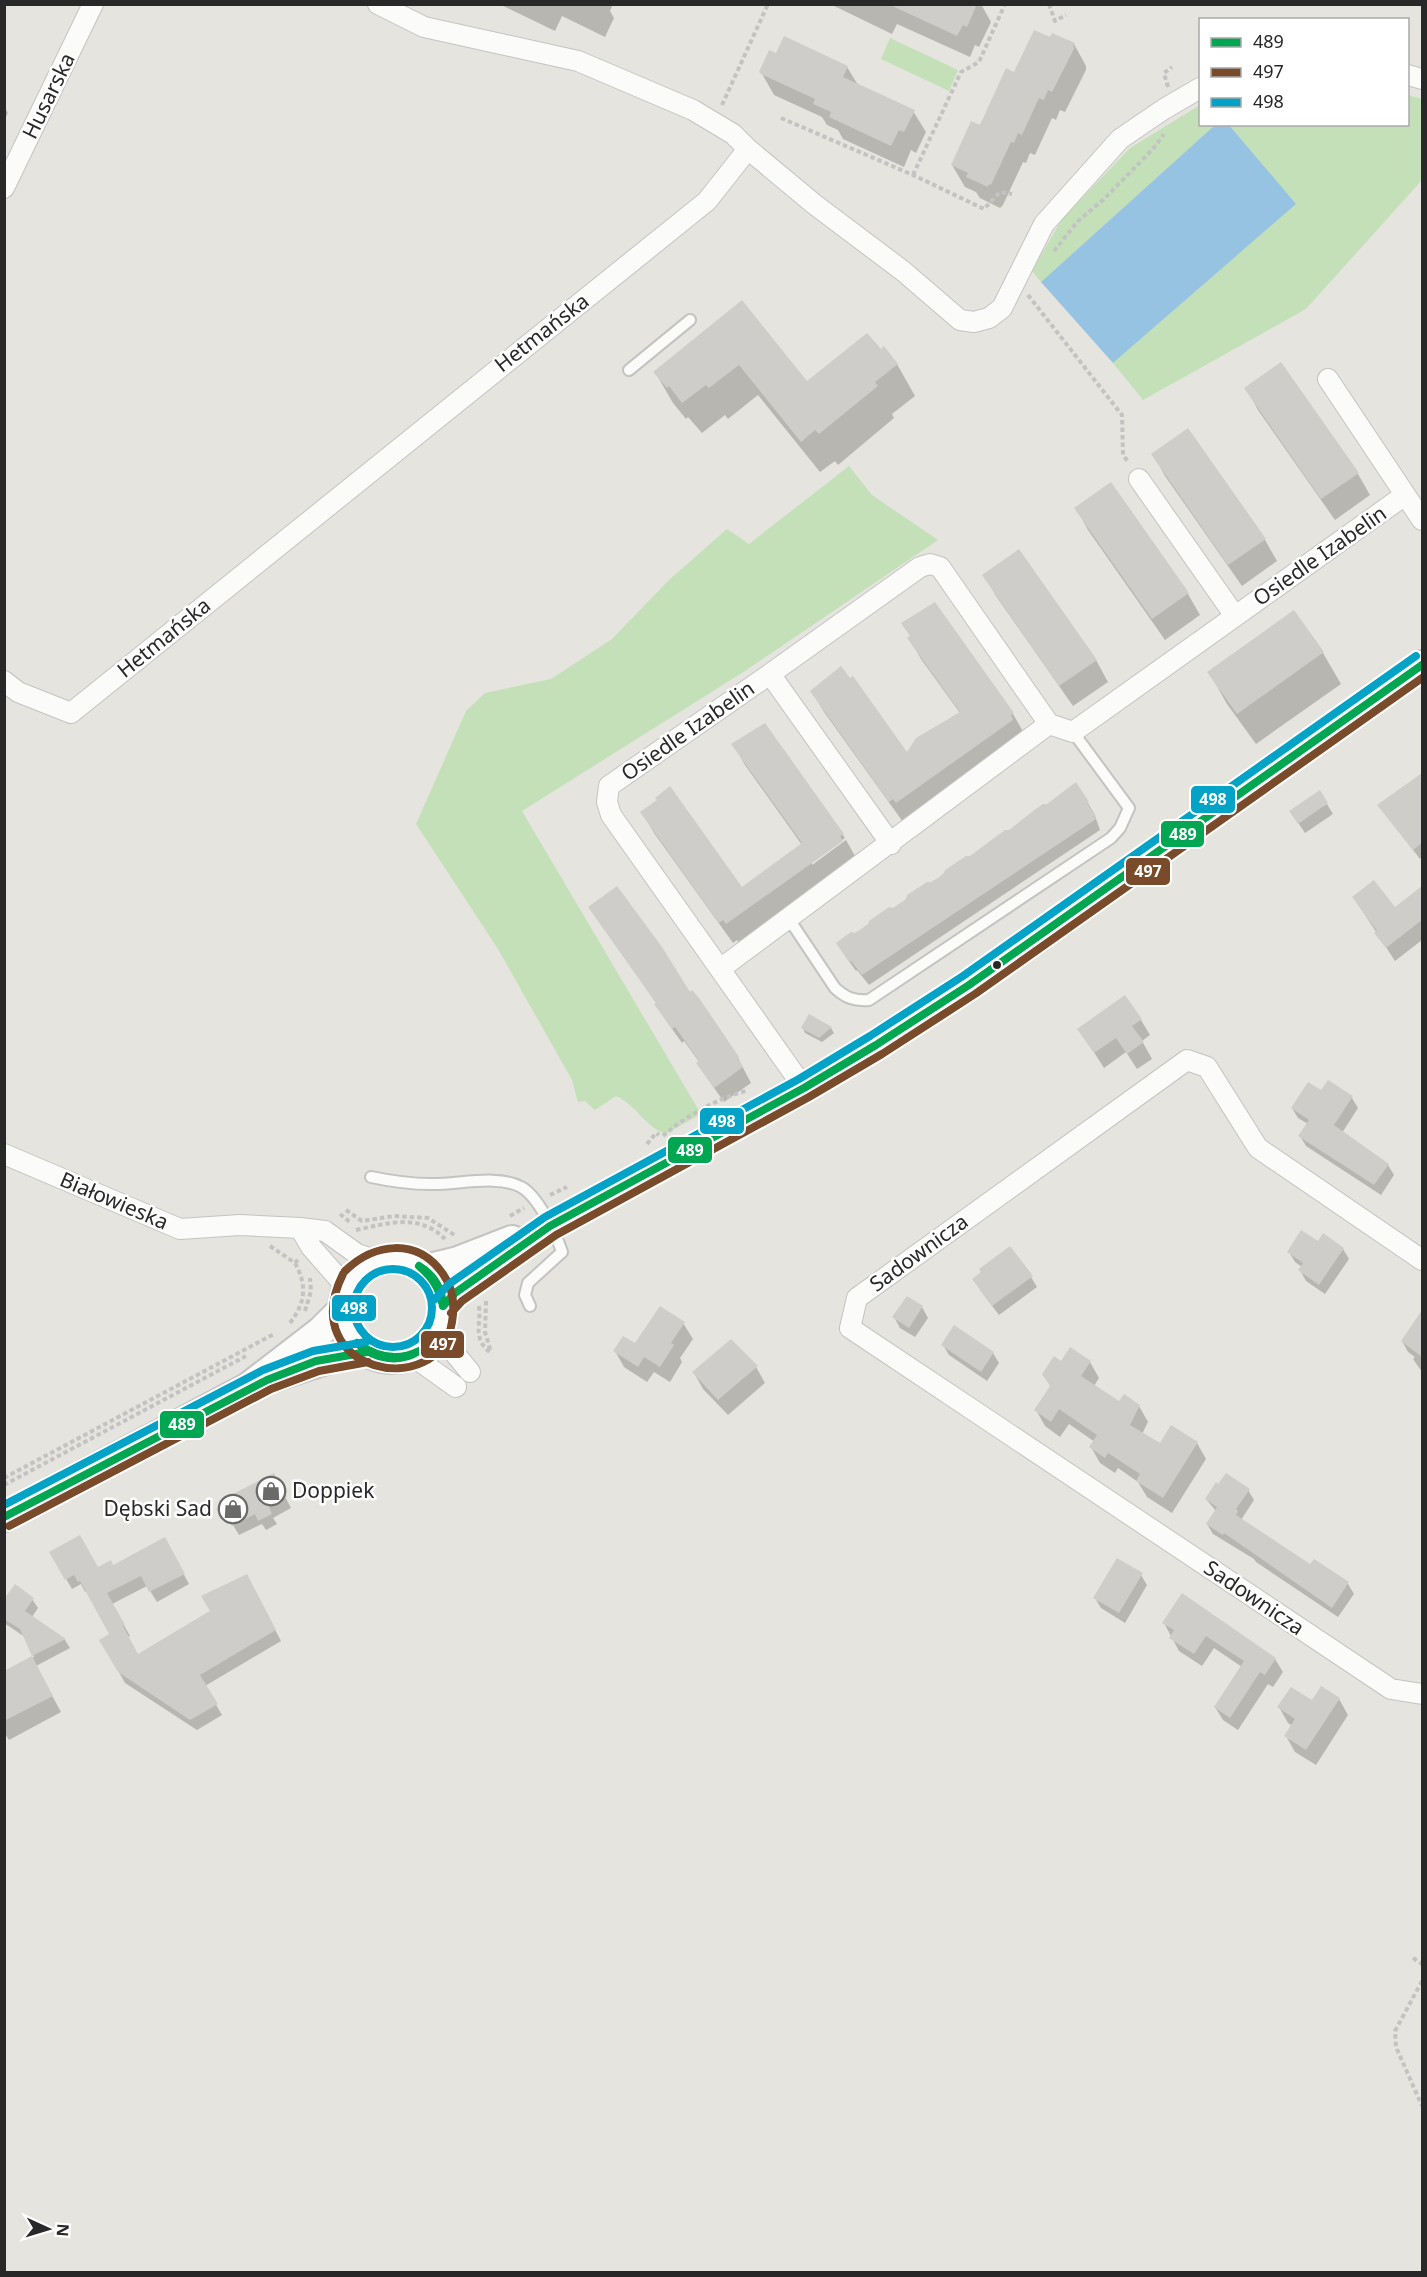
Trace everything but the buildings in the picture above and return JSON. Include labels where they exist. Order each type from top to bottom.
[{"type":"street","name":"Husarska","points":[[4,188],[10,163],[93,4]]},
{"type":"street","points":[[378,4],[424,27],[578,61],[693,110],[734,134],[748,149],[814,204],[903,271],[960,320],[974,322],[989,318],[1002,308],[1044,225],[1120,139],[1199,89]]},
{"type":"street","name":"Hetmańska","points":[[4,681],[18,692],[71,713],[708,201],[748,149]]},
{"type":"street","name":"Osiedle Izabelin","points":[[1328,379],[1422,520]]},
{"type":"street","name":"Osiedle Izabelin","points":[[1139,479],[1235,616]]},
{"type":"street","name":"Osiedle Izabelin","points":[[1073,732],[1405,495]]},
{"type":"street","name":"Osiedle Izabelin","points":[[804,1088],[611,815],[607,802],[609,786],[920,567],[930,564],[940,567],[1049,724]]},
{"type":"street","points":[[425,1269],[458,1261],[543,1214],[804,1088],[868,1050],[969,985],[1422,665]]},
{"type":"street","name":"Osiedle Izabelin","points":[[770,674],[891,844]]},
{"type":"street","points":[[720,969],[891,844],[1049,724],[1073,732]]},
{"type":"street","name":"Sadownicza","points":[[1422,1260],[1258,1148],[1208,1067],[1187,1060],[857,1298],[849,1328],[1391,1689],[1422,1694]]},
{"type":"street","name":"Białowieska","points":[[4,1154],[180,1229],[240,1225],[325,1231],[357,1254],[377,1261]]},
{"type":"street","points":[[300,1228],[345,1299],[344,1322],[349,1334],[368,1352],[392,1359],[411,1355],[428,1345],[455,1293],[543,1214]]},
{"type":"street","points":[[247,1388],[321,1331],[345,1299],[359,1271],[377,1261],[402,1259],[425,1269],[438,1286],[447,1344],[470,1372]]},
{"type":"street","points":[[4,1517],[247,1388],[319,1361],[344,1354],[368,1352]]},
{"type":"street","points":[[411,1355],[456,1387]]},
{"type":"lane","points":[[629,369],[690,320]]},
{"type":"lane","points":[[789,919],[835,988],[844,997],[858,1001],[869,1000],[1111,838],[1120,828],[1129,808],[1073,732]]},
{"type":"lane","points":[[371,1177],[395,1182],[429,1184],[501,1181],[519,1186],[529,1193],[543,1214],[562,1252],[528,1284],[525,1295],[530,1306]]},
{"type":"path","points":[[719,111],[768,4]]},
{"type":"path","points":[[913,175],[961,72],[979,62],[1005,4]]},
{"type":"path","points":[[1048,4],[1055,21],[1066,15]]},
{"type":"path","points":[[1164,95],[1168,88],[1164,73],[1172,67]]},
{"type":"path","points":[[782,118],[913,175],[984,209],[1000,192],[1012,194]]},
{"type":"path","points":[[1052,254],[1078,221],[1103,200],[1153,149],[1167,128]]},
{"type":"path","points":[[1024,305],[1032,287]]},
{"type":"path","points":[[1028,295],[1122,415],[1123,455],[1139,479]]},
{"type":"path","points":[[643,1149],[656,1133],[659,1135]]},
{"type":"path","points":[[506,1218],[543,1214],[571,1186]]},
{"type":"path","points":[[346,1210],[362,1221],[394,1216],[428,1218],[448,1232],[464,1236]]},
{"type":"path","points":[[4,1478],[289,1324],[300,1306],[304,1288],[300,1259]]},
{"type":"path","points":[[295,1263],[302,1269]]},
{"type":"path","points":[[302,1317],[311,1291],[312,1280],[308,1274]]},
{"type":"path","points":[[479,1302],[481,1346],[492,1354],[485,1332],[486,1294]]},
{"type":"path","points":[[291,1330],[298,1323]]},
{"type":"path","points":[[4,1485],[256,1351]]},
{"type":"path","points":[[1413,1958],[1422,1964]]},
{"type":"path","points":[[1422,1981],[1395,2031],[1396,2047],[1422,2106]]},
{"type":"green space","points":[[890,38],[958,70],[949,91],[881,59]]},
{"type":"green space","points":[[1409,95],[1422,99],[1422,180],[1306,309],[1143,400],[1113,363],[1295,204],[1230,126],[1409,126]]},
{"type":"green space","points":[[1199,106],[1199,126],[1214,126],[1041,282],[1032,271],[1062,219],[1130,148]]},
{"type":"green space","points":[[849,466],[872,495],[938,540],[745,671],[522,811],[701,1114],[665,1134],[616,1096],[595,1110],[585,1101],[578,1102],[572,1080],[498,949],[416,824],[466,711],[485,693],[551,679],[612,639],[669,580],[727,529],[749,544]]},
{"type":"water","points":[[1214,126],[1230,126],[1296,204],[1113,363],[1041,282]]},
{"type":"transit line","name":"498","points":[[435,1299],[449,1284],[545,1217],[799,1079],[963,976],[1416,656]]},
{"type":"transit line","name":"489","points":[[443,1306],[455,1293],[550,1226],[804,1088],[969,985],[1422,665]]},
{"type":"transit line","name":"497","points":[[451,1313],[462,1301],[556,1235],[809,1097],[882,1054],[975,994],[1422,678]]},
{"type":"transit line","name":"497","points":[[343,1274],[333,1308],[338,1334],[353,1354],[374,1365],[399,1368],[423,1362],[442,1347],[452,1322],[453,1303],[446,1279],[433,1262],[408,1249],[395,1248],[369,1254],[345,1271]]},
{"type":"transit line","name":"489","points":[[419,1266],[436,1283],[443,1306]]},
{"type":"transit line","name":"489","points":[[419,1266],[435,1284],[443,1306]]},
{"type":"transit line","name":"498","points":[[393,1269],[408,1272],[421,1280],[429,1293],[432,1308],[429,1323],[421,1336],[408,1344],[393,1347],[378,1344],[365,1336],[357,1323],[354,1308],[357,1293],[365,1280],[378,1272],[393,1269]]},
{"type":"transit line","name":"498","points":[[4,1505],[263,1370],[313,1351],[366,1342]]},
{"type":"transit line","name":"489","points":[[357,1343],[379,1355],[395,1357],[419,1351]]},
{"type":"transit line","name":"489","points":[[357,1343],[371,1353],[387,1358],[403,1357],[419,1351]]},
{"type":"transit line","name":"489","points":[[4,1517],[267,1380],[316,1361],[367,1352]]},
{"type":"transit line","name":"497","points":[[9,1526],[271,1389],[319,1371],[368,1362]]},
{"type":"place","name":"Doppiek","points":[[271,1491]]},
{"type":"place","name":"Dębski Sad","points":[[233,1509]]}]
